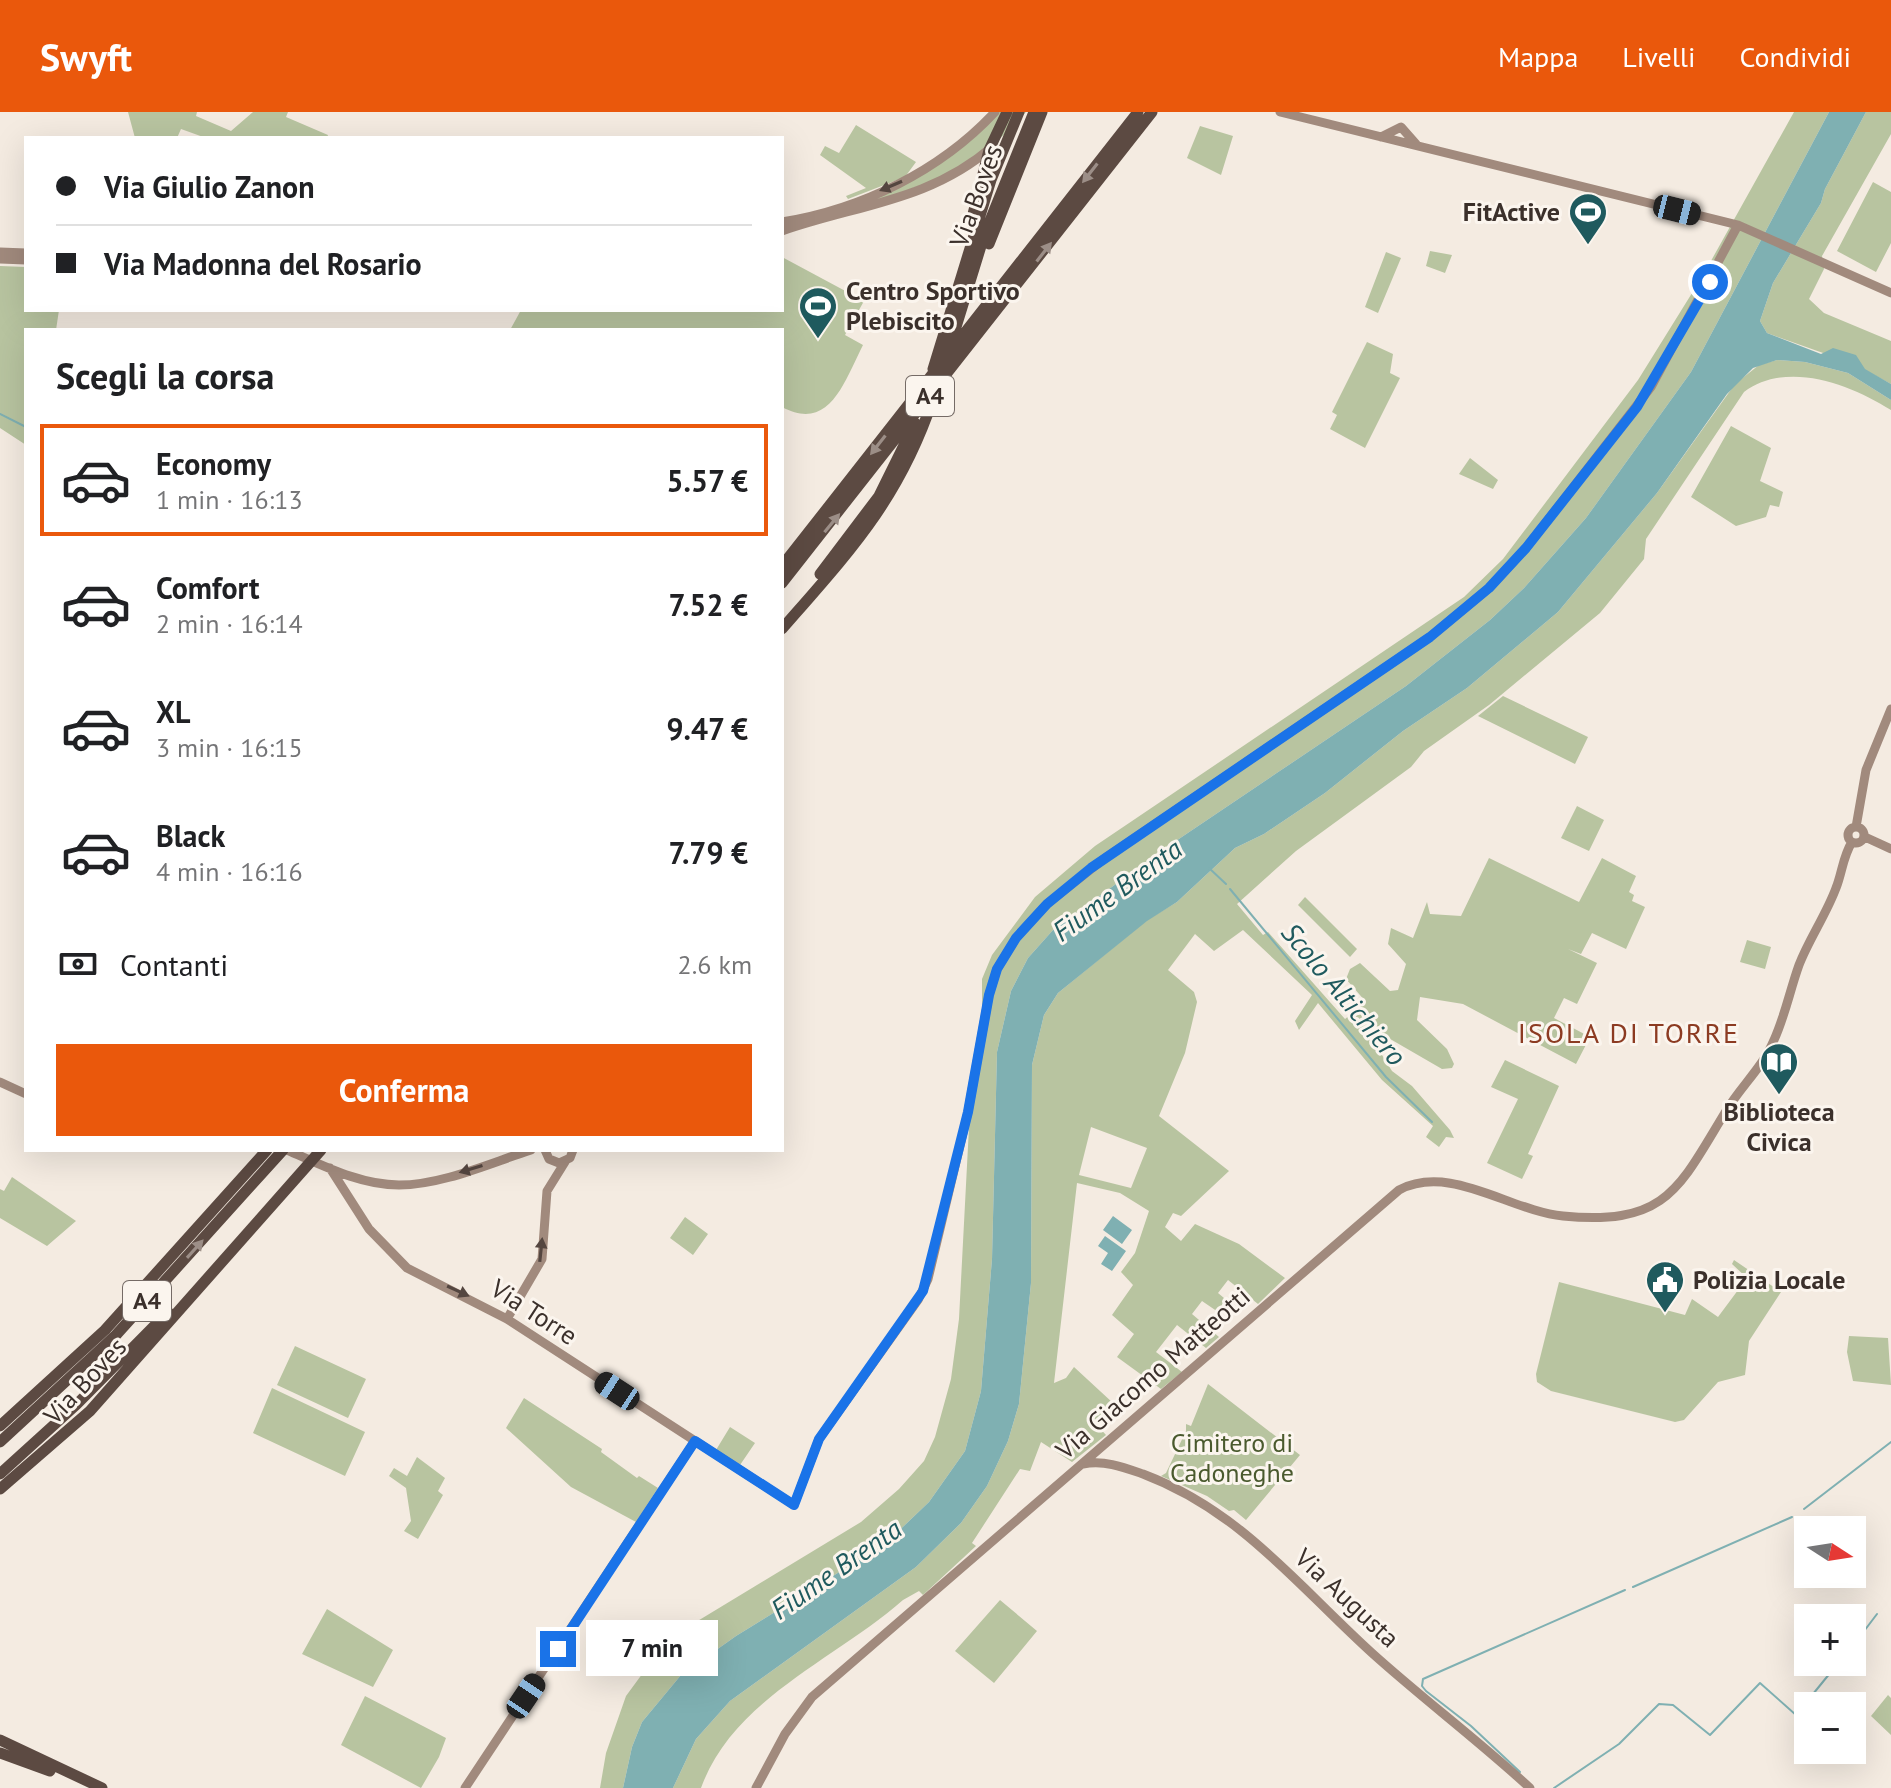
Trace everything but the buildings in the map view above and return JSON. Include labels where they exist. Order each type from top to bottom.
[{"type":"highway","points":[[958,300],[956,278],[981,176],[1007,112]]},
{"type":"highway","name":"Via Boves","points":[[784,627],[869,530],[895,487],[930,409],[991,180],[1021,112]]},
{"type":"highway","name":"Via Boves","points":[[784,615],[837,554],[875,503],[903,452],[1007,172],[1034,112]]},
{"type":"highway","points":[[958,300],[1042,112]]},
{"type":"highway","name":"A4","points":[[784,563],[1138,112]]},
{"type":"highway","name":"A4","points":[[784,580],[1152,112]]},
{"type":"highway","name":"A4","points":[[0,1426],[105,1330],[265,1152]]},
{"type":"highway","name":"A4","points":[[0,1442],[116,1335],[283,1152]]},
{"type":"highway","name":"Via Boves","points":[[0,1474],[137,1345],[311,1154]]},
{"type":"highway","name":"Via Boves","points":[[0,1489],[90,1411],[311,1154]]},
{"type":"highway","points":[[0,1732],[39,1758]]},
{"type":"highway","points":[[0,1740],[102,1788]]},
{"type":"highway","points":[[0,1751],[86,1788]]},
{"type":"street","points":[[784,222],[815,215],[901,182],[958,147],[995,112]]},
{"type":"street","points":[[784,230],[896,201],[942,182],[971,164],[1003,136],[1021,112]]},
{"type":"street","points":[[1280,112],[1381,137],[1399,137],[1418,146],[1741,226],[1891,293]]},
{"type":"street","name":"Via Torre","points":[[328,1168],[369,1229],[407,1268],[507,1319],[794,1505],[819,1439],[923,1291],[968,1112],[989,995],[997,969],[1016,938],[1047,904],[1095,864],[1407,653],[1489,588],[1526,548],[1651,387],[1741,226]]},
{"type":"street","points":[[0,252],[24,253]]},
{"type":"street","points":[[0,259],[24,260]]},
{"type":"street","points":[[1865,837],[1860,843],[1852,842],[1849,833],[1856,827],[1863,780],[1891,708]]},
{"type":"street","points":[[1880,737],[1891,722]]},
{"type":"street","points":[[1856,827],[1863,830],[1865,837],[1891,849]]},
{"type":"street","name":"Via Giacomo Matteotti","points":[[756,1788],[785,1734],[812,1697],[1377,1206],[1405,1186],[1423,1181],[1447,1183],[1533,1211],[1574,1217],[1616,1216],[1660,1201],[1692,1170],[1727,1109],[1770,1050],[1800,964],[1835,891],[1852,842]]},
{"type":"street","points":[[0,1082],[24,1093]]},
{"type":"street","points":[[290,1152],[367,1181],[398,1185],[423,1183],[524,1152]]},
{"type":"street","points":[[546,1152],[551,1161],[565,1162]]},
{"type":"street","points":[[507,1319],[542,1259],[543,1204],[551,1181],[572,1152]]},
{"type":"street","points":[[349,1197],[349,1185],[367,1181]]},
{"type":"street","points":[[465,1788],[695,1441]]},
{"type":"street","points":[[1080,1465],[1105,1459],[1106,1443]]},
{"type":"street","name":"Via Augusta","points":[[1097,1451],[1105,1459],[1166,1484],[1237,1525],[1373,1654],[1468,1731],[1530,1788]]},
{"type":"green space","points":[[128,112],[197,112],[196,116],[231,131],[253,112],[288,112],[286,117],[328,135],[200,136],[181,129],[178,136],[134,136]]},
{"type":"green space","points":[[999,112],[1026,112],[970,162],[931,181],[861,205],[965,144]]},
{"type":"green space","points":[[1794,112],[1829,112],[1691,372],[1586,518],[1524,588],[1490,620],[1406,686],[1161,851],[1053,930],[1028,958],[1011,991],[997,1052],[992,1259],[981,1391],[965,1451],[929,1502],[886,1543],[736,1636],[681,1675],[642,1722],[632,1747],[623,1788],[600,1788],[606,1753],[626,1696],[659,1651],[691,1625],[861,1522],[899,1489],[924,1461],[935,1437],[951,1379],[959,1319],[970,1108],[982,1027],[982,979],[992,955],[1035,897],[1095,846],[1464,597],[1503,559],[1638,380],[1702,277]]},
{"type":"green space","points":[[1866,112],[1891,112],[1891,134],[1822,256],[1824,269],[1809,299],[1824,313],[1891,341],[1891,384],[1854,364],[1767,333],[1760,321],[1773,283],[1821,203],[1825,189]]},
{"type":"green space","points":[[856,125],[916,162],[905,177],[848,199],[846,196],[866,188],[820,155],[825,146],[839,153]]},
{"type":"green space","points":[[1200,126],[1233,136],[1221,175],[1187,158]]},
{"type":"green space","points":[[1873,182],[1891,192],[1891,243],[1876,272],[1837,251]]},
{"type":"green space","points":[[1430,251],[1452,255],[1445,273],[1426,266]]},
{"type":"green space","points":[[1386,252],[1401,258],[1378,313],[1365,307]]},
{"type":"green space","name":"Centro Sportivo Plebiscito","points":[[784,258],[864,301],[845,335],[863,345],[834,399],[812,413],[799,413],[784,408],[784,328],[511,328],[520,312],[784,312]]},
{"type":"green space","points":[[0,266],[24,267],[24,312],[59,312],[56,328],[24,328],[24,444],[0,428]]},
{"type":"green space","points":[[1367,342],[1393,354],[1390,373],[1400,378],[1365,448],[1330,429],[1337,415],[1332,412]]},
{"type":"green space","points":[[1777,360],[1805,362],[1848,373],[1891,400],[1891,410],[1857,392],[1818,379],[1779,378],[1744,392],[1646,539],[1644,559],[1600,613],[1489,705],[1424,751],[1411,767],[1296,851],[1237,904],[1263,935],[1268,932],[1345,1019],[1366,1002],[1346,979],[1350,969],[1360,963],[1390,991],[1398,990],[1406,964],[1388,944],[1391,928],[1413,938],[1427,902],[1430,914],[1461,916],[1489,858],[1579,902],[1602,858],[1636,876],[1629,892],[1634,895],[1632,901],[1645,907],[1626,949],[1592,933],[1581,954],[1568,949],[1597,963],[1577,1004],[1564,998],[1554,1018],[1590,1037],[1576,1064],[1463,1004],[1420,997],[1417,1020],[1447,1049],[1454,1064],[1452,1068],[1442,1069],[1385,1036],[1377,1047],[1392,1071],[1412,1086],[1450,1130],[1454,1138],[1446,1137],[1439,1147],[1426,1137],[1433,1126],[1382,1080],[1318,1003],[1299,1030],[1295,1021],[1312,995],[1243,930],[1214,951],[1195,934],[1168,970],[1194,992],[1197,1002],[1185,1053],[1159,1116],[1229,1171],[1181,1216],[1173,1213],[1165,1227],[1181,1241],[1195,1224],[1239,1244],[1285,1278],[1258,1304],[1228,1280],[1218,1293],[1230,1303],[1221,1314],[1202,1301],[1192,1314],[1219,1337],[1206,1348],[1177,1325],[1156,1352],[1182,1372],[1161,1389],[1117,1357],[1134,1334],[1112,1315],[1133,1285],[1121,1272],[1135,1253],[1149,1211],[1120,1193],[1077,1183],[1054,1383],[1066,1378],[1074,1367],[1113,1403],[1096,1424],[1106,1435],[1072,1462],[1041,1442],[1030,1471],[1020,1469],[972,1543],[976,1546],[923,1595],[919,1591],[903,1600],[761,1705],[737,1729],[716,1757],[701,1788],[673,1788],[696,1739],[730,1701],[916,1567],[961,1523],[987,1486],[1008,1441],[1019,1404],[1031,1283],[1032,1065],[1044,1015],[1058,993],[1147,920],[1177,902],[1235,848],[1264,834],[1325,793],[1403,731],[1467,688],[1558,612],[1657,493],[1735,384],[1759,365]],"holes":[[[1091,1127],[1147,1148],[1131,1188],[1079,1175]]]},
{"type":"green space","points":[[1731,426],[1771,448],[1760,481],[1783,492],[1779,507],[1770,505],[1766,517],[1736,526],[1691,497]]},
{"type":"green space","points":[[1470,458],[1498,480],[1493,489],[1459,474]]},
{"type":"green space","points":[[1503,696],[1588,737],[1575,764],[1478,716]]},
{"type":"green space","points":[[1577,806],[1604,820],[1589,851],[1561,838]]},
{"type":"green space","points":[[1305,897],[1357,949],[1350,957],[1298,905]]},
{"type":"green space","points":[[1747,940],[1771,947],[1765,969],[1740,962]]},
{"type":"green space","points":[[1505,1060],[1559,1086],[1528,1154],[1533,1156],[1522,1179],[1487,1163],[1518,1099],[1491,1087]]},
{"type":"green space","points":[[12,1177],[76,1221],[47,1246],[0,1218],[0,1189],[4,1191]]},
{"type":"green space","points":[[685,1217],[708,1234],[693,1255],[670,1238]]},
{"type":"green space","points":[[1734,1260],[1781,1292],[1749,1341],[1745,1375],[1718,1382],[1684,1420],[1675,1422],[1551,1391],[1537,1382],[1536,1374],[1559,1282],[1685,1315],[1692,1299],[1718,1317],[1747,1278],[1732,1264]]},
{"type":"green space","points":[[1849,1336],[1888,1338],[1891,1385],[1853,1381],[1847,1352]]},
{"type":"green space","points":[[295,1346],[366,1379],[348,1418],[277,1385]]},
{"type":"green space","name":"Cimitero di Cadoneghe","points":[[1208,1384],[1300,1455],[1246,1520],[1207,1496],[1161,1476],[1166,1473],[1186,1431],[1186,1424],[1191,1426]]},
{"type":"green space","points":[[272,1388],[365,1432],[345,1476],[253,1433]]},
{"type":"green space","points":[[524,1398],[602,1449],[601,1452],[637,1478],[639,1476],[658,1488],[636,1522],[571,1487],[506,1428]]},
{"type":"green space","points":[[730,1427],[755,1443],[740,1465],[716,1450]]},
{"type":"green space","points":[[417,1457],[445,1478],[438,1491],[443,1495],[418,1539],[404,1531],[411,1521],[406,1488],[389,1476],[394,1468],[407,1476]]},
{"type":"green space","points":[[1000,1600],[1037,1631],[994,1683],[955,1651]]},
{"type":"green space","points":[[327,1609],[393,1650],[373,1687],[302,1654]]},
{"type":"green space","points":[[1888,1695],[1891,1698],[1891,1735],[1871,1716]]},
{"type":"green space","points":[[365,1696],[446,1738],[421,1788],[341,1745]]},
{"type":"water","name":"Fiume Brenta","points":[[1829,112],[1866,112],[1825,189],[1821,203],[1773,283],[1760,321],[1767,333],[1821,354],[1833,348],[1856,355],[1865,369],[1891,384],[1891,400],[1848,373],[1805,362],[1777,360],[1753,368],[1727,394],[1657,493],[1558,612],[1467,688],[1403,731],[1325,793],[1264,834],[1235,848],[1177,902],[1147,921],[1058,993],[1044,1015],[1032,1065],[1031,1283],[1019,1404],[1008,1441],[987,1486],[961,1523],[916,1567],[730,1701],[696,1739],[673,1788],[623,1788],[632,1747],[642,1722],[681,1675],[736,1636],[886,1543],[929,1502],[965,1451],[981,1391],[992,1259],[997,1052],[1011,991],[1028,958],[1053,930],[1161,851],[1406,686],[1490,620],[1524,588],[1586,518],[1691,372]]},
{"type":"water","points":[[1113,1216],[1132,1230],[1122,1244],[1103,1230]]},
{"type":"water","points":[[1105,1236],[1126,1251],[1112,1271],[1101,1264],[1108,1253],[1098,1246]]},
{"type":"waterway","points":[[0,414],[24,426]]},
{"type":"waterway","name":"Scolo Altichiero","points":[[1209,868],[1226,884]]},
{"type":"waterway","name":"Scolo Altichiero","points":[[1230,889],[1386,1077],[1432,1122]]},
{"type":"waterway","points":[[1804,1509],[1891,1442]]},
{"type":"waterway","points":[[1633,1587],[1792,1517]]},
{"type":"waterway","points":[[1520,1772],[1471,1726],[1426,1691],[1422,1686],[1423,1679],[1625,1590]]},
{"type":"waterway","points":[[1866,1629],[1877,1614]]},
{"type":"waterway","points":[[1554,1788],[1619,1744],[1659,1704],[1673,1705],[1710,1735],[1760,1683],[1796,1715],[1828,1676]]},
{"type":"place","name":"FitActive","points":[[1588,246]]},
{"type":"place","name":"Centro Sportivo Plebiscito","points":[[818,340]]},
{"type":"place","name":"Biblioteca Civica","points":[[1779,1096]]},
{"type":"place","name":"Polizia Locale","points":[[1665,1314]]},
{"type":"district","name":"ISOLA DI TORRE","points":[[1629,1033]]},
{"type":"route","points":[[558,1649],[695,1441],[794,1505],[819,1439],[918,1300],[928,1279],[968,1112],[976,1052],[989,995],[1004,955],[1030,921],[1077,878],[1407,653],[1458,616],[1489,588],[1526,548],[1637,407],[1710,282]]}]
